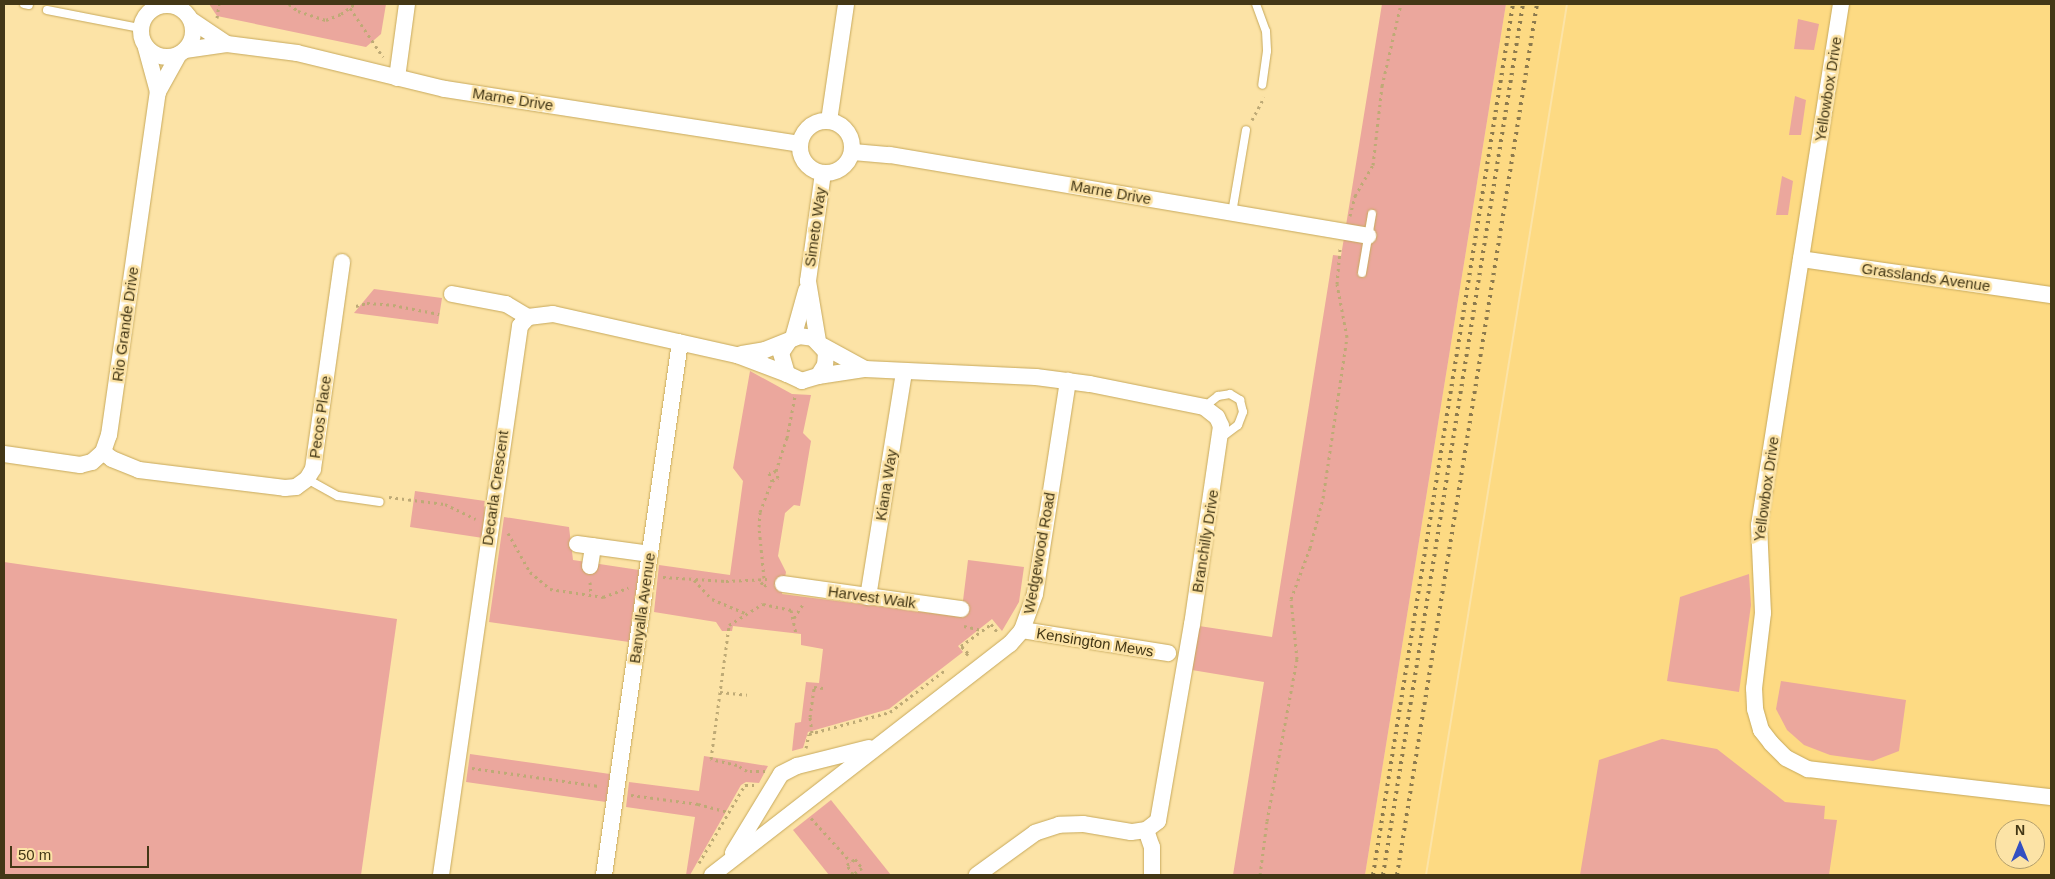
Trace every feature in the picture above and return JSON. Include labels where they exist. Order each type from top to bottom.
[{"type":"street","points":[[171,4],[185,11],[192,36],[182,52],[161,57],[146,48],[140,28],[146,15],[159,5],[171,4]]},
{"type":"street","points":[[397,78],[408,4]]},
{"type":"street","points":[[829,121],[846,4]]},
{"type":"street","name":"Yellowbox Drive","points":[[1841,4],[1759,525],[1763,613],[1754,688],[1755,710],[1761,730],[1786,758],[1808,769],[2051,797]]},
{"type":"street","name":"Marne Drive","points":[[185,11],[227,44]]},
{"type":"street","name":"Marne Drive","points":[[182,52],[227,44],[297,53],[445,88],[800,144]]},
{"type":"street","name":"Rio Grande Drive","points":[[146,48],[158,92]]},
{"type":"street","name":"Rio Grande Drive","points":[[103,452],[109,435],[158,92],[182,52]]},
{"type":"street","points":[[821,121],[829,121],[844,128],[852,143],[852,152],[845,166],[823,174],[808,167],[800,152],[800,144],[807,129],[821,121]]},
{"type":"street","name":"Marne Drive","points":[[852,152],[890,155],[1368,236]]},
{"type":"street","name":"Simeto Way","points":[[791,339],[808,281],[823,174]]},
{"type":"street","name":"Grasslands Avenue","points":[[1801,259],[2051,295]]},
{"type":"street","name":"Pecos Place","points":[[103,452],[112,459],[139,470],[284,488],[307,480],[312,469],[342,262]]},
{"type":"street","name":"Simeto Way","points":[[808,281],[821,343]]},
{"type":"street","points":[[452,294],[506,304],[528,317],[552,314],[737,355],[802,381],[818,376],[866,369],[1068,381],[1204,407]]},
{"type":"street","name":"Decarla Crescent","points":[[441,875],[516,340],[520,326],[528,317]]},
{"type":"street","points":[[737,355],[764,350],[791,339],[806,336],[866,369]]},
{"type":"street","points":[[787,374],[782,368],[781,353],[791,339]]},
{"type":"street","name":"Banyalla Avenue","points":[[604,875],[680,342]]},
{"type":"street","points":[[818,376],[826,365],[821,343]]},
{"type":"street","name":"Kiana Way","points":[[868,597],[904,372]]},
{"type":"street","name":"Wedgewood Road","points":[[712,875],[1010,644],[1022,630],[1031,613],[1035,594],[1068,381]]},
{"type":"street","name":"Branchilly Drive","points":[[1146,830],[1158,821],[1164,805],[1222,438],[1217,417],[1204,407]]},
{"type":"street","points":[[4,454],[80,465],[92,462],[103,452]]},
{"type":"street","points":[[590,566],[585,545],[650,554]]},
{"type":"street","name":"Harvest Walk","points":[[783,584],[961,610]]},
{"type":"street","name":"Kensington Mews","points":[[1022,630],[1168,653]]},
{"type":"street","name":"Wedgewood Road","points":[[727,862],[775,780],[806,759],[879,746]]},
{"type":"street","points":[[806,759],[826,771],[827,785]]},
{"type":"street","points":[[977,875],[1035,833],[1059,825],[1083,824],[1131,832],[1146,830],[1152,847],[1152,875]]},
{"type":"lane","points":[[1256,4],[1266,41],[1262,85]]},
{"type":"lane","points":[[47,10],[140,28]]},
{"type":"lane","points":[[1232,213],[1246,130]]},
{"type":"lane","points":[[1362,273],[1372,214]]},
{"type":"lane","points":[[1204,407],[1218,396],[1230,394],[1240,400],[1243,412],[1238,425],[1222,438]]},
{"type":"lane","points":[[307,480],[338,496],[380,502]]},
{"type":"path","points":[[216,19],[219,4]]},
{"type":"path","points":[[289,4],[298,11],[326,20],[355,4]]},
{"type":"path","points":[[1260,875],[1268,813],[1285,738],[1297,659],[1291,599],[1310,548],[1322,498],[1347,337],[1337,284],[1338,254],[1355,196],[1373,165],[1382,86],[1401,4]]},
{"type":"path","points":[[350,8],[397,78]]},
{"type":"path","points":[[1246,130],[1252,124],[1253,114],[1266,91],[1262,85]]},
{"type":"path","points":[[356,306],[367,303],[393,305],[439,314]]},
{"type":"path","points":[[772,481],[778,478],[776,471],[787,438],[796,393],[801,394]]},
{"type":"path","points":[[764,578],[759,527],[760,512],[772,481],[769,473],[776,471]]},
{"type":"path","points":[[380,502],[390,497],[417,498],[445,504],[484,521]]},
{"type":"path","points":[[505,525],[530,572],[550,589],[603,597],[636,585]]},
{"type":"path","points":[[656,577],[761,582]]},
{"type":"path","points":[[694,580],[712,599],[747,614]]},
{"type":"path","points":[[764,778],[769,770],[747,771],[737,765],[712,761],[729,626],[763,604],[791,610],[796,633]]},
{"type":"path","points":[[960,659],[968,653],[961,646],[991,624],[1000,636],[1006,631]]},
{"type":"path","points":[[812,733],[890,712],[952,665]]},
{"type":"path","points":[[806,759],[812,733],[810,717],[814,687],[823,688]]},
{"type":"path","points":[[720,692],[747,695]]},
{"type":"path","points":[[466,768],[608,787]]},
{"type":"path","points":[[696,868],[727,812],[745,785],[761,785]]},
{"type":"path","points":[[625,794],[698,804],[727,812]]},
{"type":"path","points":[[809,815],[851,862]]},
{"type":"path","points":[[855,859],[862,868],[858,870],[853,874],[847,865],[855,859]]},
{"type":"path","points":[[858,870],[861,875]]},
{"type":"shaded area","points":[[209,4],[386,4],[381,34],[366,47],[217,16]]},
{"type":"shaded area","points":[[1382,4],[1506,4],[1365,875],[1233,875],[1264,682],[1192,670],[1199,626],[1272,637],[1333,255],[1341,256]]},
{"type":"shaded area","points":[[1506,4],[1566,4],[1425,875],[1365,875]]},
{"type":"shaded area","points":[[1568,4],[2051,4],[2051,875],[1427,875]]},
{"type":"shaded area","points":[[1798,19],[1819,24],[1814,50],[1794,49]]},
{"type":"shaded area","points":[[1795,96],[1806,100],[1801,135],[1789,135]]},
{"type":"shaded area","points":[[1782,176],[1793,181],[1788,215],[1776,215]]},
{"type":"shaded area","points":[[374,289],[442,298],[438,324],[354,313]]},
{"type":"shaded area","points":[[750,371],[792,394],[811,395],[803,433],[811,441],[800,506],[794,505],[785,513],[778,556],[786,572],[782,594],[961,617],[968,560],[1024,567],[1019,602],[1002,631],[992,619],[958,646],[963,652],[889,709],[808,732],[803,748],[792,751],[795,723],[801,722],[806,682],[819,683],[823,649],[801,645],[801,634],[733,626],[732,631],[722,631],[716,622],[654,612],[659,565],[730,575],[743,481],[733,468]]},
{"type":"shaded area","points":[[415,491],[485,501],[483,538],[410,527]]},
{"type":"shaded area","points":[[504,517],[569,527],[573,560],[639,570],[629,642],[489,622]]},
{"type":"shaded area","points":[[4,562],[397,619],[361,875],[4,875]]},
{"type":"shaded area","points":[[1749,574],[1751,605],[1739,692],[1667,681],[1680,597]]},
{"type":"shaded area","points":[[1781,681],[1906,700],[1899,751],[1873,761],[1830,755],[1804,745],[1787,730],[1776,709]]},
{"type":"shaded area","points":[[1662,739],[1717,749],[1785,802],[1825,806],[1824,819],[1837,820],[1829,875],[1580,875],[1599,760]]},
{"type":"shaded area","points":[[470,754],[610,774],[606,802],[466,782]]},
{"type":"shaded area","points":[[704,756],[768,766],[759,783],[746,782],[741,785],[690,875],[686,875],[695,817],[626,807],[629,782],[699,791]]},
{"type":"shaded area","points":[[831,800],[891,875],[829,875],[793,830]]},
{"type":"railway","points":[[1373,875],[1513,4]]},
{"type":"railway","points":[[1383,875],[1523,4]]},
{"type":"railway","points":[[1397,875],[1537,4]]}]
